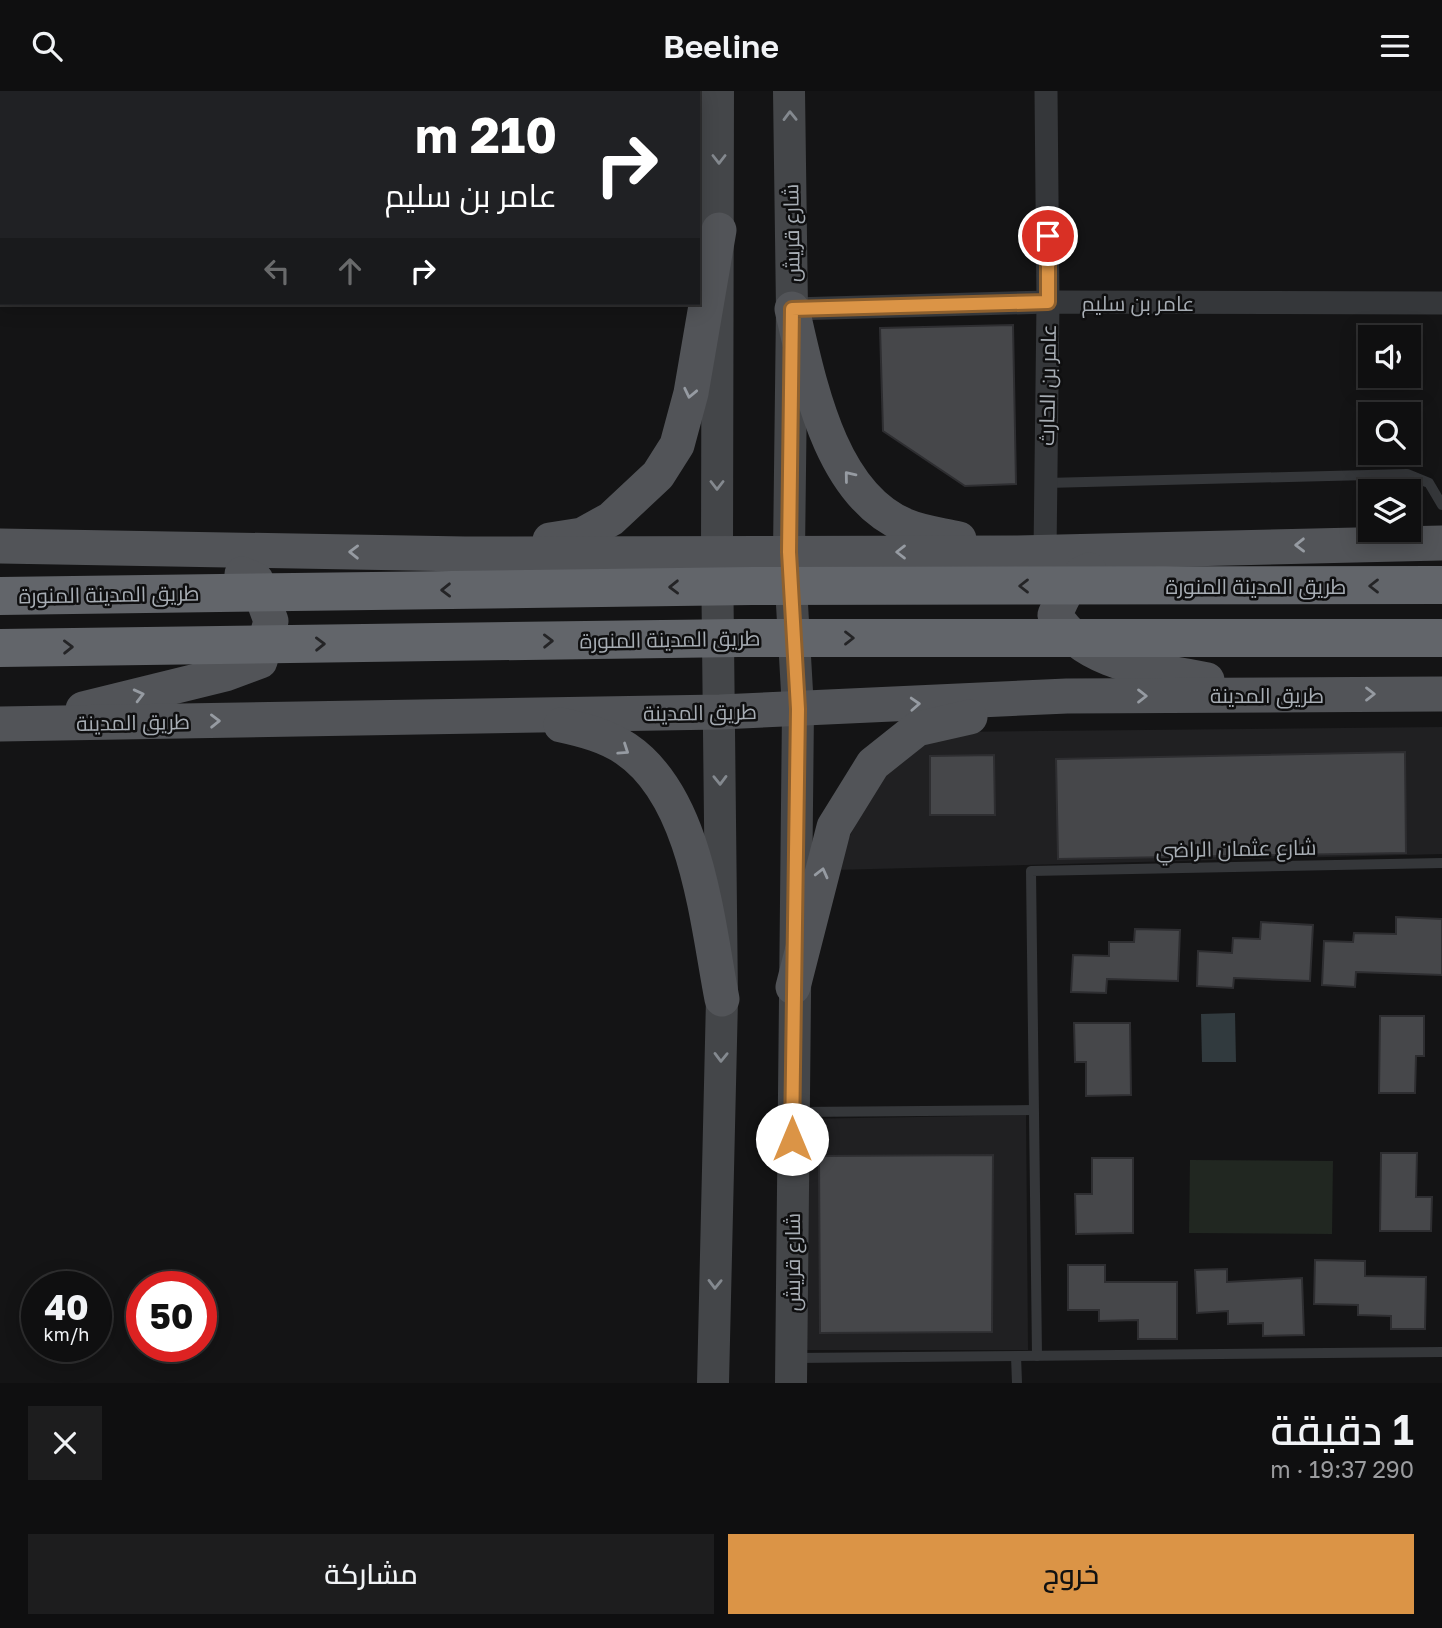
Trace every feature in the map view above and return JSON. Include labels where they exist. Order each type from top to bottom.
[{"type":"highway","name":"طريق المدينة المنورة","points":[[0,596],[752,586],[1442,586]]},
{"type":"highway","name":"طريق المدينة المنورة","points":[[0,648],[739,638],[1442,638]]},
{"type":"main road","points":[[465,554],[582,535],[611,519],[658,475],[677,445],[691,393],[709,230],[718,91]]},
{"type":"main road","name":"شارع قريش","points":[[789,91],[792,309],[789,552],[798,709],[791,1370]]},
{"type":"main road","points":[[709,230],[720,712],[722,999],[712,1383]]},
{"type":"main road","points":[[792,309],[808,377],[839,464],[870,501],[905,526],[1031,553]]},
{"type":"main road","points":[[0,546],[465,554],[1031,553],[1442,543]]},
{"type":"main road","name":"طريق المدينة المنورة","points":[[12,724],[225,674],[260,661],[271,621],[256,580],[215,562],[54,546]]},
{"type":"main road","name":"طريق المدينة المنورة","points":[[1260,546],[1111,563],[1080,574],[1062,598],[1055,615],[1062,627],[1089,650],[1111,660],[1276,695]]},
{"type":"main road","name":"طريق المدينة","points":[[12,724],[720,712],[1067,696],[1442,694]]},
{"type":"main road","points":[[793,987],[834,827],[873,764],[918,729],[1067,696]]},
{"type":"main road","points":[[415,719],[554,723],[594,733],[628,750],[666,790],[690,842],[722,999]]},
{"type":"street","name":"عامر بن الحارث","points":[[1031,553],[1046,483],[1046,91]]},
{"type":"street","name":"عامر بن سليم","points":[[792,309],[1048,302],[1442,303]]},
{"type":"lane","points":[[1046,483],[1407,474],[1429,483],[1442,505]]},
{"type":"lane","name":"شارع عثمان الراضي","points":[[1033,1110],[1031,871],[1442,863]]},
{"type":"lane","points":[[792,1112],[1033,1110],[1037,1356]]},
{"type":"lane","points":[[791,1370],[1016,1356],[1442,1352]]},
{"type":"lane","points":[[1016,1356],[1017,1383]]},
{"type":"shaded area","points":[[1442,727],[1442,854],[833,870],[883,769],[946,732]]},
{"type":"shaded area","points":[[1235,1013],[1236,1062],[1202,1062],[1201,1014]]},
{"type":"shaded area","points":[[1026,1115],[1028,1350],[798,1350],[799,1119]]},
{"type":"shaded area","points":[[1190,1160],[1333,1161],[1332,1234],[1189,1233]]},
{"type":"building","points":[[1013,325],[1016,484],[965,486],[883,431],[880,328]]},
{"type":"building","points":[[1405,752],[1406,853],[1058,859],[1056,759]]},
{"type":"building","points":[[994,755],[995,815],[930,815],[930,756]]},
{"type":"building","points":[[1396,917],[1442,919],[1442,975],[1356,972],[1355,987],[1322,985],[1324,941],[1353,942],[1354,933],[1396,934]]},
{"type":"building","points":[[1261,922],[1313,925],[1310,981],[1234,978],[1233,988],[1197,986],[1198,951],[1232,953],[1233,938],[1260,939]]},
{"type":"building","points":[[1135,929],[1180,930],[1178,981],[1107,979],[1106,993],[1071,992],[1073,955],[1109,956],[1109,942],[1134,942]]},
{"type":"building","points":[[1380,1016],[1424,1016],[1424,1056],[1416,1056],[1415,1093],[1379,1093]]},
{"type":"building","points":[[1074,1023],[1130,1023],[1131,1095],[1086,1096],[1086,1062],[1075,1062]]},
{"type":"building","points":[[1381,1153],[1417,1153],[1416,1197],[1432,1197],[1431,1231],[1380,1231]]},
{"type":"building","points":[[993,1155],[992,1332],[820,1333],[819,1156]]},
{"type":"building","points":[[1092,1158],[1133,1158],[1133,1233],[1076,1234],[1075,1194],[1092,1194]]},
{"type":"building","points":[[1315,1260],[1365,1261],[1365,1276],[1426,1277],[1425,1329],[1391,1329],[1391,1316],[1358,1315],[1358,1305],[1314,1304]]},
{"type":"building","points":[[1068,1265],[1105,1265],[1105,1282],[1177,1282],[1177,1339],[1138,1339],[1138,1320],[1099,1321],[1099,1310],[1068,1310]]},
{"type":"building","points":[[1227,1269],[1227,1282],[1302,1278],[1304,1335],[1263,1336],[1263,1323],[1228,1324],[1228,1311],[1197,1313],[1195,1270]]},
{"type":"route","points":[[792,1139],[798,709],[789,552],[792,309],[1048,302],[1048,236]]}]
